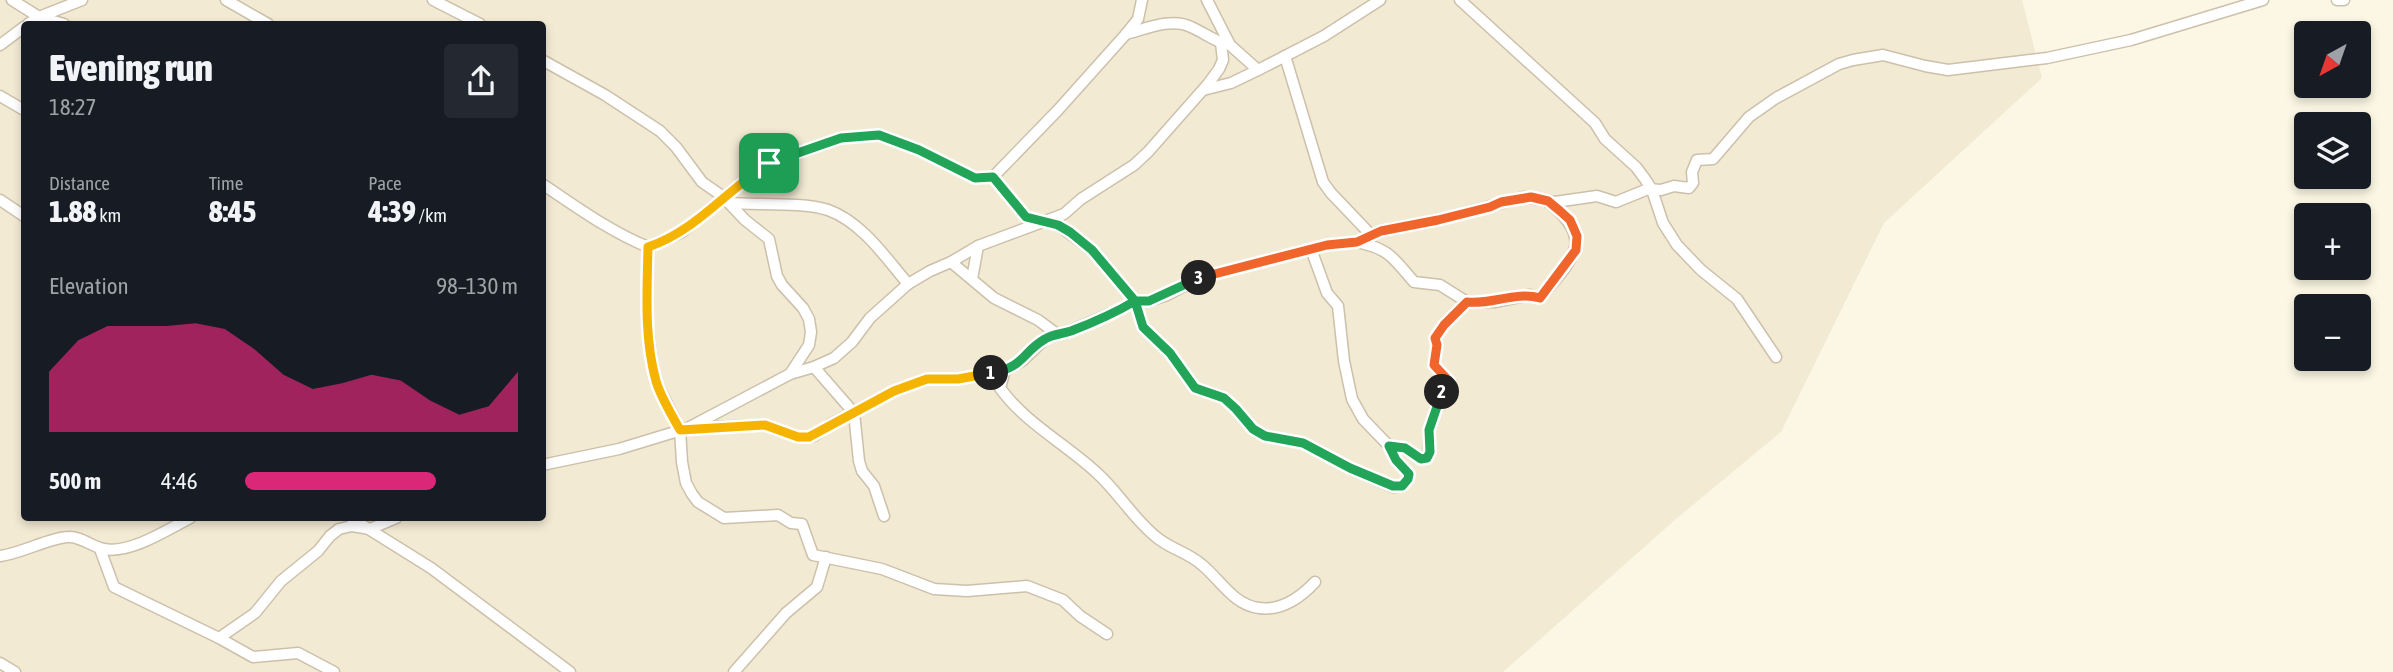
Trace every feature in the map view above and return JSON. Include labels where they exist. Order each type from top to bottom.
[{"type":"street","points":[[12,0],[39,17],[53,21]]},
{"type":"street","points":[[33,21],[82,0]]},
{"type":"street","points":[[226,0],[263,21]]},
{"type":"street","points":[[433,0],[474,21]]},
{"type":"street","points":[[546,187],[590,218],[648,247],[682,232],[727,200],[752,174],[769,163],[841,138],[879,135],[919,150],[975,178],[993,177],[1126,34],[1138,19],[1142,0]]},
{"type":"street","points":[[546,464],[619,449],[684,429],[790,374],[814,367],[844,349],[870,318],[908,284],[978,246],[1065,214],[1081,199],[1134,165],[1149,152],[1219,69],[1225,44],[1212,6],[1207,0]]},
{"type":"street","points":[[1202,90],[1231,83],[1258,70],[1343,25],[1380,0]]},
{"type":"street","points":[[1460,0],[1595,123],[1605,139],[1636,167],[1652,190],[1660,216],[1677,245],[1701,270],[1737,299],[1776,357]]},
{"type":"street","points":[[684,429],[765,425],[798,437],[809,437],[894,391],[927,379],[958,379],[1005,370],[1022,361],[1045,338],[1072,330],[1135,301],[1149,301],[1199,278],[1311,249],[1357,242],[1381,231],[1438,220],[1524,197],[1548,201],[1597,196],[1616,202],[1648,189],[1674,186],[1689,188],[1693,183],[1692,172],[1698,160],[1713,159],[1749,117],[1839,64],[1883,55],[1948,69],[2047,58],[2131,40],[2263,0]]},
{"type":"street","points":[[2337,0],[2344,0]]},
{"type":"street","points":[[1126,34],[1161,25],[1184,24],[1225,44],[1258,70]]},
{"type":"street","points":[[0,45],[21,30]]},
{"type":"street","points":[[1285,56],[1323,182],[1372,236]]},
{"type":"street","points":[[546,62],[605,95],[660,131],[677,147],[702,182],[727,200],[745,220],[769,239],[777,276],[803,308],[811,332],[809,345],[790,374]]},
{"type":"street","points":[[0,96],[21,108]]},
{"type":"street","points":[[993,177],[1026,217],[1058,225],[1092,250],[1135,301],[1143,327],[1170,353],[1195,388],[1224,398],[1253,429],[1265,436],[1303,443],[1350,468],[1393,486],[1402,486],[1409,474],[1396,460],[1389,446],[1363,419],[1352,399],[1344,361],[1338,306],[1327,292],[1311,249]]},
{"type":"street","points":[[0,200],[21,214]]},
{"type":"street","points":[[727,200],[811,207],[837,214],[862,232],[908,284]]},
{"type":"street","points":[[1357,242],[1381,248],[1400,263],[1414,282],[1440,285],[1467,302],[1494,302],[1530,295],[1540,298],[1576,250],[1577,244],[1577,236],[1570,220],[1548,201]]},
{"type":"street","points":[[972,279],[978,246]]},
{"type":"street","points":[[648,247],[647,321],[652,363],[657,384],[684,429],[686,483],[698,502],[724,518],[778,515],[791,523],[802,524],[813,555],[882,569],[934,589],[967,591],[1027,586],[1063,600],[1080,616],[1107,634]]},
{"type":"street","points":[[951,262],[994,298],[1038,320],[1057,334]]},
{"type":"street","points":[[1389,446],[1405,448],[1421,459],[1429,455],[1429,430],[1442,392],[1449,381],[1434,365],[1437,345],[1435,338],[1467,302]]},
{"type":"street","points":[[814,367],[854,413],[859,461],[862,471],[874,486],[884,516]]},
{"type":"street","points":[[1005,370],[1000,388],[1029,418],[1097,473],[1154,536],[1199,562],[1233,597],[1262,609],[1294,600],[1315,582]]},
{"type":"street","points":[[0,556],[31,549],[59,538],[73,537],[100,548],[122,549],[183,521]]},
{"type":"street","points":[[356,521],[431,568],[570,672]]},
{"type":"street","points":[[219,638],[255,613],[281,581],[318,551],[330,536],[352,526],[370,529],[389,521]]},
{"type":"street","points":[[100,548],[114,587],[253,657],[298,653],[334,672]]},
{"type":"street","points":[[734,672],[786,613],[817,587],[827,557]]},
{"type":"street","points":[[0,663],[15,672]]},
{"type":"shaded area","points":[[0,0],[2022,0],[2042,78],[1884,223],[1781,432],[1676,519],[1503,672],[0,672]]},
{"type":"route","points":[[769,163],[682,232],[648,247],[646,301],[652,363],[657,384],[680,430],[765,425],[798,437],[814,436],[831,424],[894,391],[927,379],[958,379],[1005,370],[1022,361],[1045,338],[1072,330],[1135,301],[1143,327],[1170,353],[1195,388],[1224,398],[1253,429],[1265,436],[1303,443],[1350,468],[1393,486],[1402,486],[1409,474],[1396,460],[1389,446],[1405,448],[1421,459],[1427,458],[1430,452],[1429,430],[1442,392],[1449,381],[1434,365],[1436,334],[1467,302],[1494,302],[1530,295],[1540,298],[1576,250],[1577,244],[1577,236],[1570,220],[1560,211],[1548,201],[1524,197],[1438,220],[1381,231],[1357,242],[1327,245],[1199,278],[1167,295],[1149,301],[1135,301],[1092,250],[1058,225],[1026,217],[993,177],[975,178],[898,141],[879,135],[841,138],[769,163]]}]
